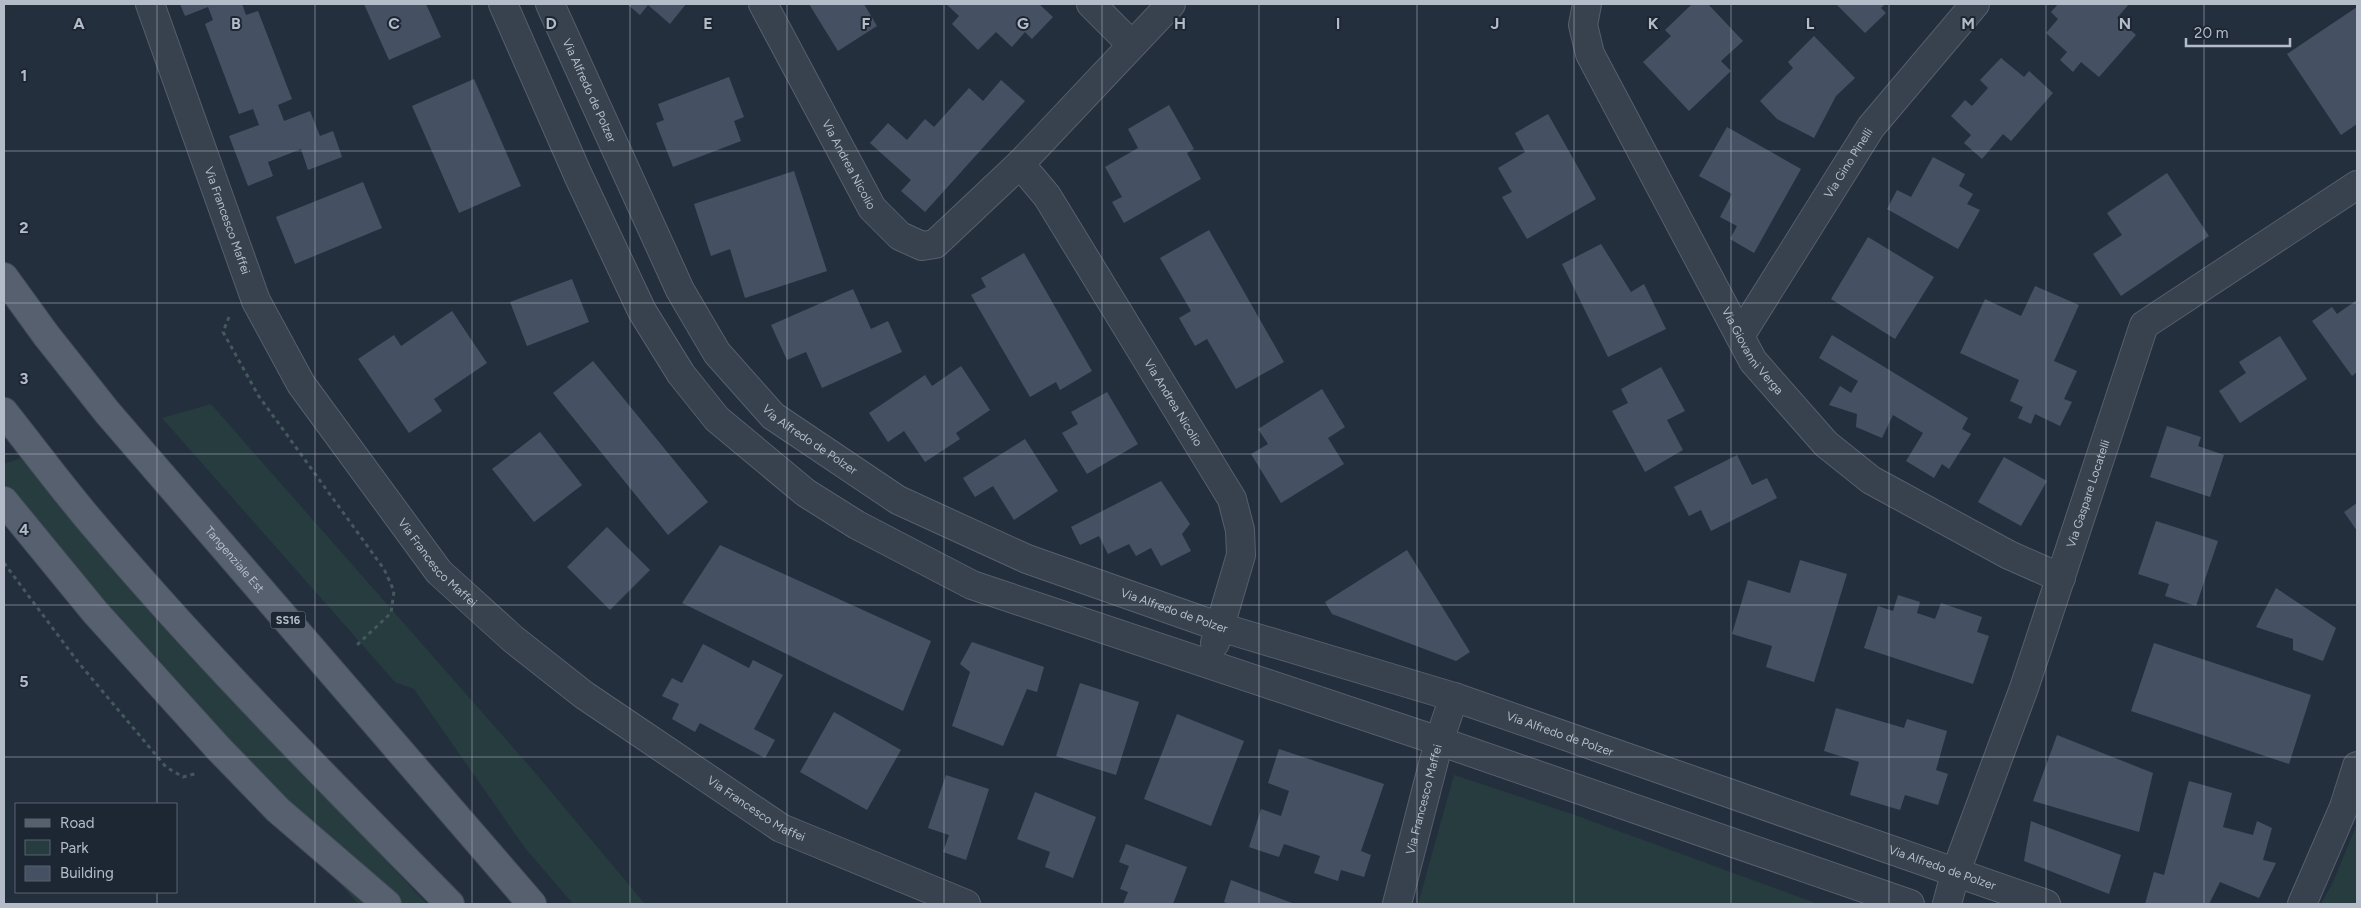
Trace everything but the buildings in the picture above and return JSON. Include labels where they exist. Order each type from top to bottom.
[{"type":"main road","name":"Tangenziale Est","points":[[4,277],[46,335],[107,412],[532,904]]},
{"type":"main road","points":[[4,412],[97,530],[178,621],[274,725],[450,904]]},
{"type":"main road","points":[[4,501],[95,612],[218,748],[278,810],[387,904]]},
{"type":"street","name":"Via Francesco Maffei","points":[[150,4],[256,301],[301,384],[439,572],[513,639],[584,695],[781,828],[966,904]]},
{"type":"street","points":[[503,4],[578,175],[642,312],[681,374],[717,419],[806,493],[857,526],[972,586],[1440,741],[1910,904]]},
{"type":"street","name":"Via Alfredo de Polzer","points":[[550,4],[680,290],[717,352],[773,416],[898,500],[1027,559],[1220,627],[1454,697],[1955,874],[2046,904]]},
{"type":"street","name":"Via Andrea Nicolio","points":[[763,4],[872,208],[900,236],[922,246],[936,244],[1020,164],[1172,4]]},
{"type":"street","points":[[1091,4],[1132,45]]},
{"type":"street","name":"Via Giovanni Verga","points":[[1588,4],[1583,25],[1590,54],[1753,361],[1826,444],[1872,480],[2009,554],[2061,578]]},
{"type":"street","name":"Via Gino Pinelli","points":[[1740,336],[1871,127],[1975,4]]},
{"type":"street","name":"Via Andrea Nicolio","points":[[1020,164],[1047,196],[1232,499],[1240,530],[1241,555],[1209,664]]},
{"type":"street","name":"Via Gaspare Locatelli","points":[[1948,904],[1955,874],[2024,688],[2144,325],[2357,185]]},
{"type":"street","name":"Via Francesco Maffei","points":[[1397,904],[1440,741],[1454,697]]},
{"type":"street","points":[[2302,904],[2344,807],[2357,766]]},
{"type":"path","points":[[233,314],[227,318],[223,332],[258,395],[384,569],[394,591],[391,613],[357,644]]},
{"type":"path","points":[[4,563],[78,662],[166,767],[182,777],[206,770]]},
{"type":"green space","points":[[211,404],[532,769],[645,904],[573,904],[525,848],[414,689],[395,682],[162,418]]},
{"type":"green space","points":[[27,456],[325,794],[427,904],[358,904],[4,496],[4,464]]},
{"type":"green space","points":[[1454,775],[1572,814],[1818,904],[1418,904]]},
{"type":"green space","points":[[2357,824],[2357,904],[2321,904],[2333,882]]}]
